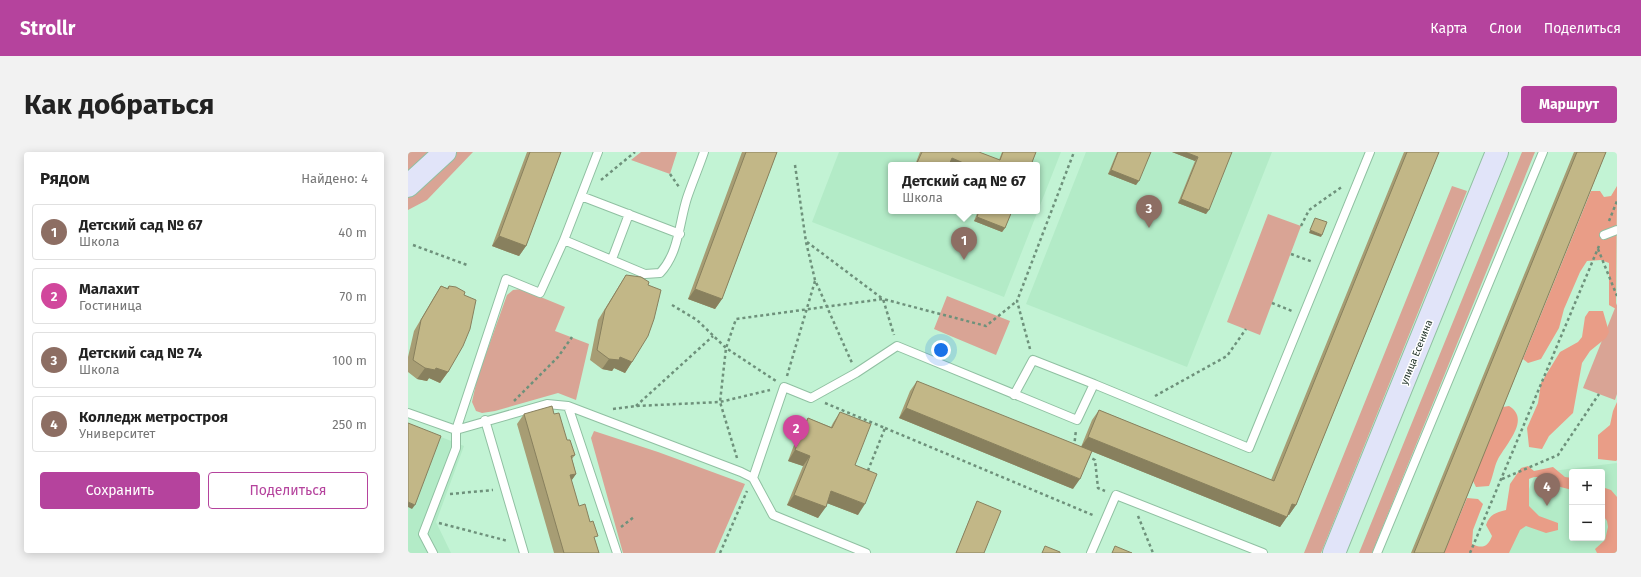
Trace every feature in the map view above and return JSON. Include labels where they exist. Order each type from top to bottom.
[{"type":"street","points":[[408,186],[445,152]]},
{"type":"street","name":"улица Есенина","points":[[1334,553],[1497,152]]},
{"type":"lane","points":[[433,553],[423,534],[456,448],[456,430],[506,279],[540,293],[564,240],[598,152]]},
{"type":"lane","points":[[564,240],[645,274],[660,273],[665,267],[680,234],[687,199],[704,152]]},
{"type":"lane","points":[[1014,395],[1033,360],[1249,448],[1370,152]]},
{"type":"lane","points":[[1377,553],[1542,152]]},
{"type":"lane","points":[[581,196],[680,234]]},
{"type":"lane","points":[[612,259],[630,214]]},
{"type":"lane","points":[[1604,235],[1617,230]]},
{"type":"lane","points":[[753,478],[784,387],[811,398],[856,373],[897,346],[1077,420],[1094,384]]},
{"type":"lane","points":[[408,413],[456,430],[485,420],[547,404],[568,406],[742,472],[753,478],[772,515],[866,553]]},
{"type":"lane","points":[[568,406],[617,553]]},
{"type":"lane","points":[[485,420],[524,553]]},
{"type":"lane","points":[[1091,553],[1116,495],[1262,553]]},
{"type":"path","points":[[581,196],[635,152]]},
{"type":"path","points":[[806,242],[883,299],[986,326],[1017,302],[1074,152]]},
{"type":"path","points":[[795,165],[806,242],[815,280],[856,373]]},
{"type":"path","points":[[1301,226],[1309,210],[1362,172]]},
{"type":"path","points":[[1470,553],[1617,201]]},
{"type":"path","points":[[414,245],[467,265]]},
{"type":"path","points":[[1598,248],[1617,296]]},
{"type":"path","points":[[1291,254],[1324,266]]},
{"type":"path","points":[[784,387],[815,280]]},
{"type":"path","points":[[742,472],[720,402],[726,348],[736,319],[883,299]]},
{"type":"path","points":[[883,299],[897,346]]},
{"type":"path","points":[[1017,302],[1033,360]]},
{"type":"path","points":[[1272,303],[1304,315]]},
{"type":"path","points":[[672,305],[697,320],[726,348],[784,387]]},
{"type":"path","points":[[1141,404],[1227,356],[1246,329]]},
{"type":"path","points":[[636,406],[713,336]]},
{"type":"path","points":[[506,415],[513,402],[558,357],[572,337]]},
{"type":"path","points":[[588,413],[636,406],[720,402],[784,387]]},
{"type":"path","points":[[1502,479],[1558,455],[1599,394]]},
{"type":"path","points":[[811,398],[1105,520]]},
{"type":"path","points":[[1074,450],[1077,420]]},
{"type":"path","points":[[866,474],[885,428]]},
{"type":"path","points":[[1085,455],[1095,460],[1098,488],[1116,495]]},
{"type":"path","points":[[720,553],[753,478]]},
{"type":"path","points":[[438,495],[506,488]]},
{"type":"path","points":[[1132,502],[1153,553]]},
{"type":"path","points":[[611,534],[634,517]]},
{"type":"path","points":[[428,520],[522,544]]},
{"type":"shaded area","points":[[408,152],[433,152],[408,173]]},
{"type":"shaded area","points":[[454,152],[473,152],[427,200],[408,210],[408,193]]},
{"type":"shaded area","points":[[641,152],[677,152],[670,174],[631,160]]},
{"type":"shaded area","points":[[839,152],[1061,152],[1040,205],[1040,162],[888,162],[888,214],[1037,214],[1004,297],[812,222]]},
{"type":"shaded area","points":[[1086,152],[1272,152],[1187,367],[1026,304]]},
{"type":"shaded area","points":[[1522,152],[1535,152],[1372,553],[1359,553]]},
{"type":"shaded area","points":[[1452,186],[1467,191],[1321,553],[1304,553]]},
{"type":"shaded area","points":[[1617,186],[1616,309],[1609,305],[1609,263],[1601,260],[1587,261],[1580,272],[1564,309],[1559,328],[1541,359],[1528,363],[1523,359],[1591,191],[1600,191],[1604,197],[1611,196]]},
{"type":"shaded area","points":[[1268,214],[1301,226],[1260,335],[1227,322]]},
{"type":"shaded area","points":[[521,289],[565,307],[555,331],[589,344],[576,400],[558,393],[495,411],[482,413],[476,411],[472,402],[477,379],[507,295],[513,290]]},
{"type":"shaded area","points":[[947,296],[1010,321],[996,355],[934,329]]},
{"type":"shaded area","points":[[1617,303],[1617,394],[1615,400],[1583,388]]},
{"type":"shaded area","points":[[1589,311],[1603,311],[1609,332],[1606,338],[1590,351],[1582,363],[1573,413],[1549,436],[1542,449],[1529,447],[1527,428],[1538,403],[1541,383],[1560,352],[1578,342],[1582,337],[1585,317]]},
{"type":"shaded area","points":[[1617,402],[1617,460],[1598,459],[1598,435],[1610,425],[1613,411]]},
{"type":"shaded area","points":[[1509,406],[1515,411],[1518,418],[1515,432],[1495,465],[1489,486],[1476,487],[1473,481],[1503,407]]},
{"type":"shaded area","points":[[408,424],[464,446],[436,522],[451,553],[408,553]]},
{"type":"shaded area","points":[[594,431],[658,452],[745,484],[715,553],[623,553],[591,438]]},
{"type":"shaded area","points":[[1617,463],[1617,553],[1501,553],[1536,473]]},
{"type":"shaded area","points":[[1528,466],[1534,471],[1553,467],[1565,477],[1569,478],[1569,489],[1553,485],[1539,477],[1529,479],[1529,506],[1539,516],[1558,523],[1558,530],[1546,533],[1526,526],[1520,530],[1509,553],[1444,553],[1467,498],[1478,499],[1483,504],[1473,530],[1472,544],[1482,547],[1489,543],[1492,536],[1486,525],[1489,518],[1493,514],[1506,510],[1510,484],[1521,468]]},
{"type":"shaded area","points":[[1605,488],[1611,490],[1617,497],[1617,553],[1597,553],[1595,549],[1605,541],[1608,527],[1605,518]]},
{"type":"building","points":[[530,152],[561,152],[526,246],[499,236]]},
{"type":"building","points":[[746,152],[777,152],[722,299],[695,289]]},
{"type":"building","points":[[922,152],[979,152],[1000,160],[1003,152],[1036,152],[1032,162],[961,162],[952,158],[950,162],[917,162]]},
{"type":"building","points":[[1118,152],[1151,152],[1139,181],[1111,170]]},
{"type":"building","points":[[1185,152],[1232,152],[1209,210],[1181,199],[1198,157]]},
{"type":"building","points":[[1407,152],[1439,152],[1296,505],[1292,504],[1287,517],[1088,437],[1099,410],[1274,481]]},
{"type":"building","points":[[1577,152],[1606,152],[1444,553],[1414,553]]},
{"type":"building","points":[[978,214],[1011,214],[1005,228],[977,217]]},
{"type":"building","points":[[1315,218],[1327,222],[1322,235],[1310,230]]},
{"type":"building","points":[[626,275],[641,277],[649,282],[648,285],[661,290],[648,336],[632,362],[620,357],[619,360],[609,359],[597,350],[605,310]]},
{"type":"building","points":[[441,286],[448,289],[449,286],[456,287],[465,292],[464,295],[476,300],[470,329],[463,346],[448,372],[436,368],[435,370],[425,368],[413,360],[421,320]]},
{"type":"building","points":[[917,381],[1092,451],[1080,479],[906,408]]},
{"type":"building","points":[[552,406],[554,414],[559,413],[567,440],[570,440],[575,455],[571,456],[576,474],[570,475],[579,506],[585,504],[590,522],[593,521],[598,536],[594,537],[599,553],[564,553],[524,414]]},
{"type":"building","points":[[840,412],[871,424],[855,465],[877,474],[865,504],[831,491],[826,507],[794,495],[810,456],[795,450],[808,418],[832,428]]},
{"type":"building","points":[[408,423],[441,436],[415,505],[408,502]]},
{"type":"building","points":[[977,501],[1001,511],[984,553],[956,553]]},
{"type":"building","points":[[1045,546],[1060,552],[1060,553],[1042,553]]},
{"type":"building","points":[[1115,546],[1132,553],[1112,553]]},
{"type":"place","name":"Детский сад № 74","points":[[1149,228]]},
{"type":"place","name":"Детский сад № 67","points":[[964,260]]},
{"type":"place","name":"Малахит","points":[[796,448]]},
{"type":"place","name":"Колледж метростроя","points":[[1547,506]]}]
